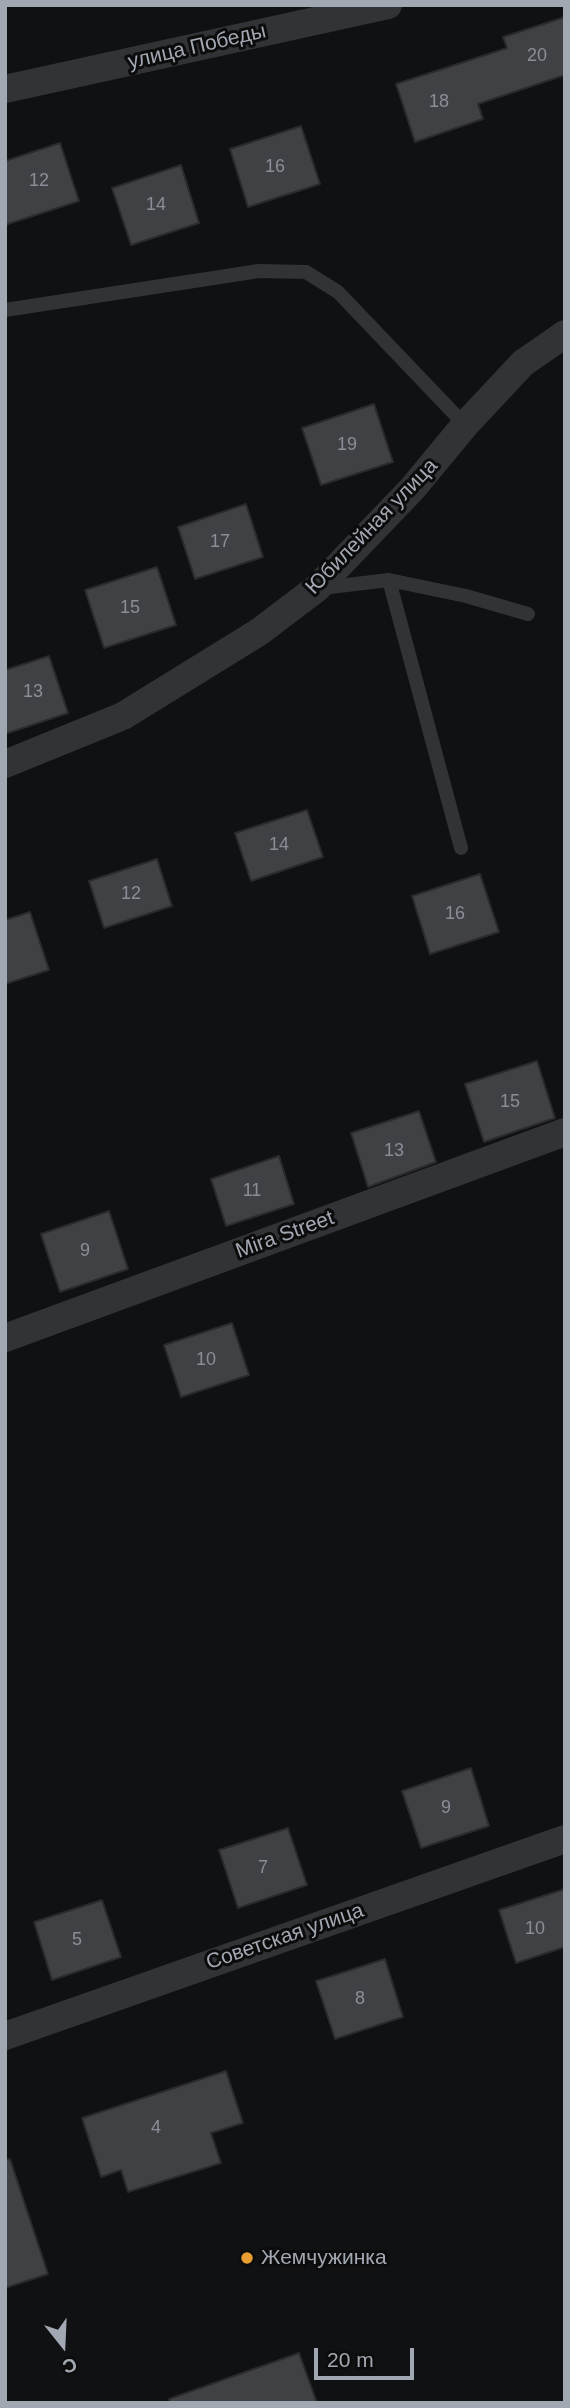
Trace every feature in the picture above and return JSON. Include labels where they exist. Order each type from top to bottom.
[{"type":"street","name":"улица Победы","points":[[5,89],[388,5]]},
{"type":"street","name":"Юбилейная улица","points":[[5,764],[123,716],[259,632],[317,589],[412,489],[465,425],[523,363],[565,334]]},
{"type":"street","name":"Mira Street","points":[[5,1338],[565,1132]]},
{"type":"street","name":"Советская улица","points":[[5,2036],[565,1839]]},
{"type":"lane","points":[[5,310],[259,271],[306,272],[338,292],[465,425]]},
{"type":"lane","points":[[317,589],[389,580],[466,596],[528,614]]},
{"type":"lane","points":[[389,580],[461,848]]},
{"type":"building","points":[[565,17],[565,75],[478,104],[483,119],[415,142],[396,84],[507,48],[503,37]]},
{"type":"building","points":[[301,126],[320,184],[248,207],[230,149]]},
{"type":"building","points":[[60,143],[79,201],[5,225],[5,161]]},
{"type":"building","points":[[181,165],[199,223],[131,245],[112,188]]},
{"type":"building","points":[[374,404],[393,462],[321,485],[302,428]]},
{"type":"building","points":[[246,504],[263,557],[195,579],[178,527]]},
{"type":"building","points":[[157,567],[176,625],[104,648],[85,590]]},
{"type":"building","points":[[49,656],[68,713],[5,734],[5,670]]},
{"type":"building","points":[[307,810],[323,857],[251,881],[235,833]]},
{"type":"building","points":[[157,859],[172,906],[104,928],[89,881]]},
{"type":"building","points":[[480,874],[499,932],[430,954],[412,896]]},
{"type":"building","points":[[30,912],[49,970],[5,984],[5,920]]},
{"type":"building","points":[[537,1061],[555,1118],[484,1142],[465,1084]]},
{"type":"building","points":[[419,1111],[436,1162],[368,1187],[351,1133]]},
{"type":"building","points":[[279,1156],[294,1204],[226,1226],[211,1179]]},
{"type":"building","points":[[109,1211],[128,1269],[60,1292],[41,1234]]},
{"type":"building","points":[[232,1323],[249,1375],[181,1397],[164,1345]]},
{"type":"building","points":[[471,1768],[489,1826],[421,1848],[402,1791]]},
{"type":"building","points":[[288,1828],[307,1885],[238,1908],[219,1850]]},
{"type":"building","points":[[565,1889],[565,1947],[516,1963],[499,1910]]},
{"type":"building","points":[[102,1900],[121,1957],[52,1980],[34,1922]]},
{"type":"building","points":[[385,1959],[403,2017],[335,2039],[316,1981]]},
{"type":"building","points":[[226,2071],[243,2123],[211,2133],[221,2163],[128,2192],[121,2170],[101,2177],[82,2118]]},
{"type":"building","points":[[10,2159],[48,2274],[5,2288],[5,2160]]},
{"type":"building","points":[[299,2353],[317,2403],[170,2403],[169,2399]]},
{"type":"place","name":"Жемчужинка","points":[[247,2258]]}]
